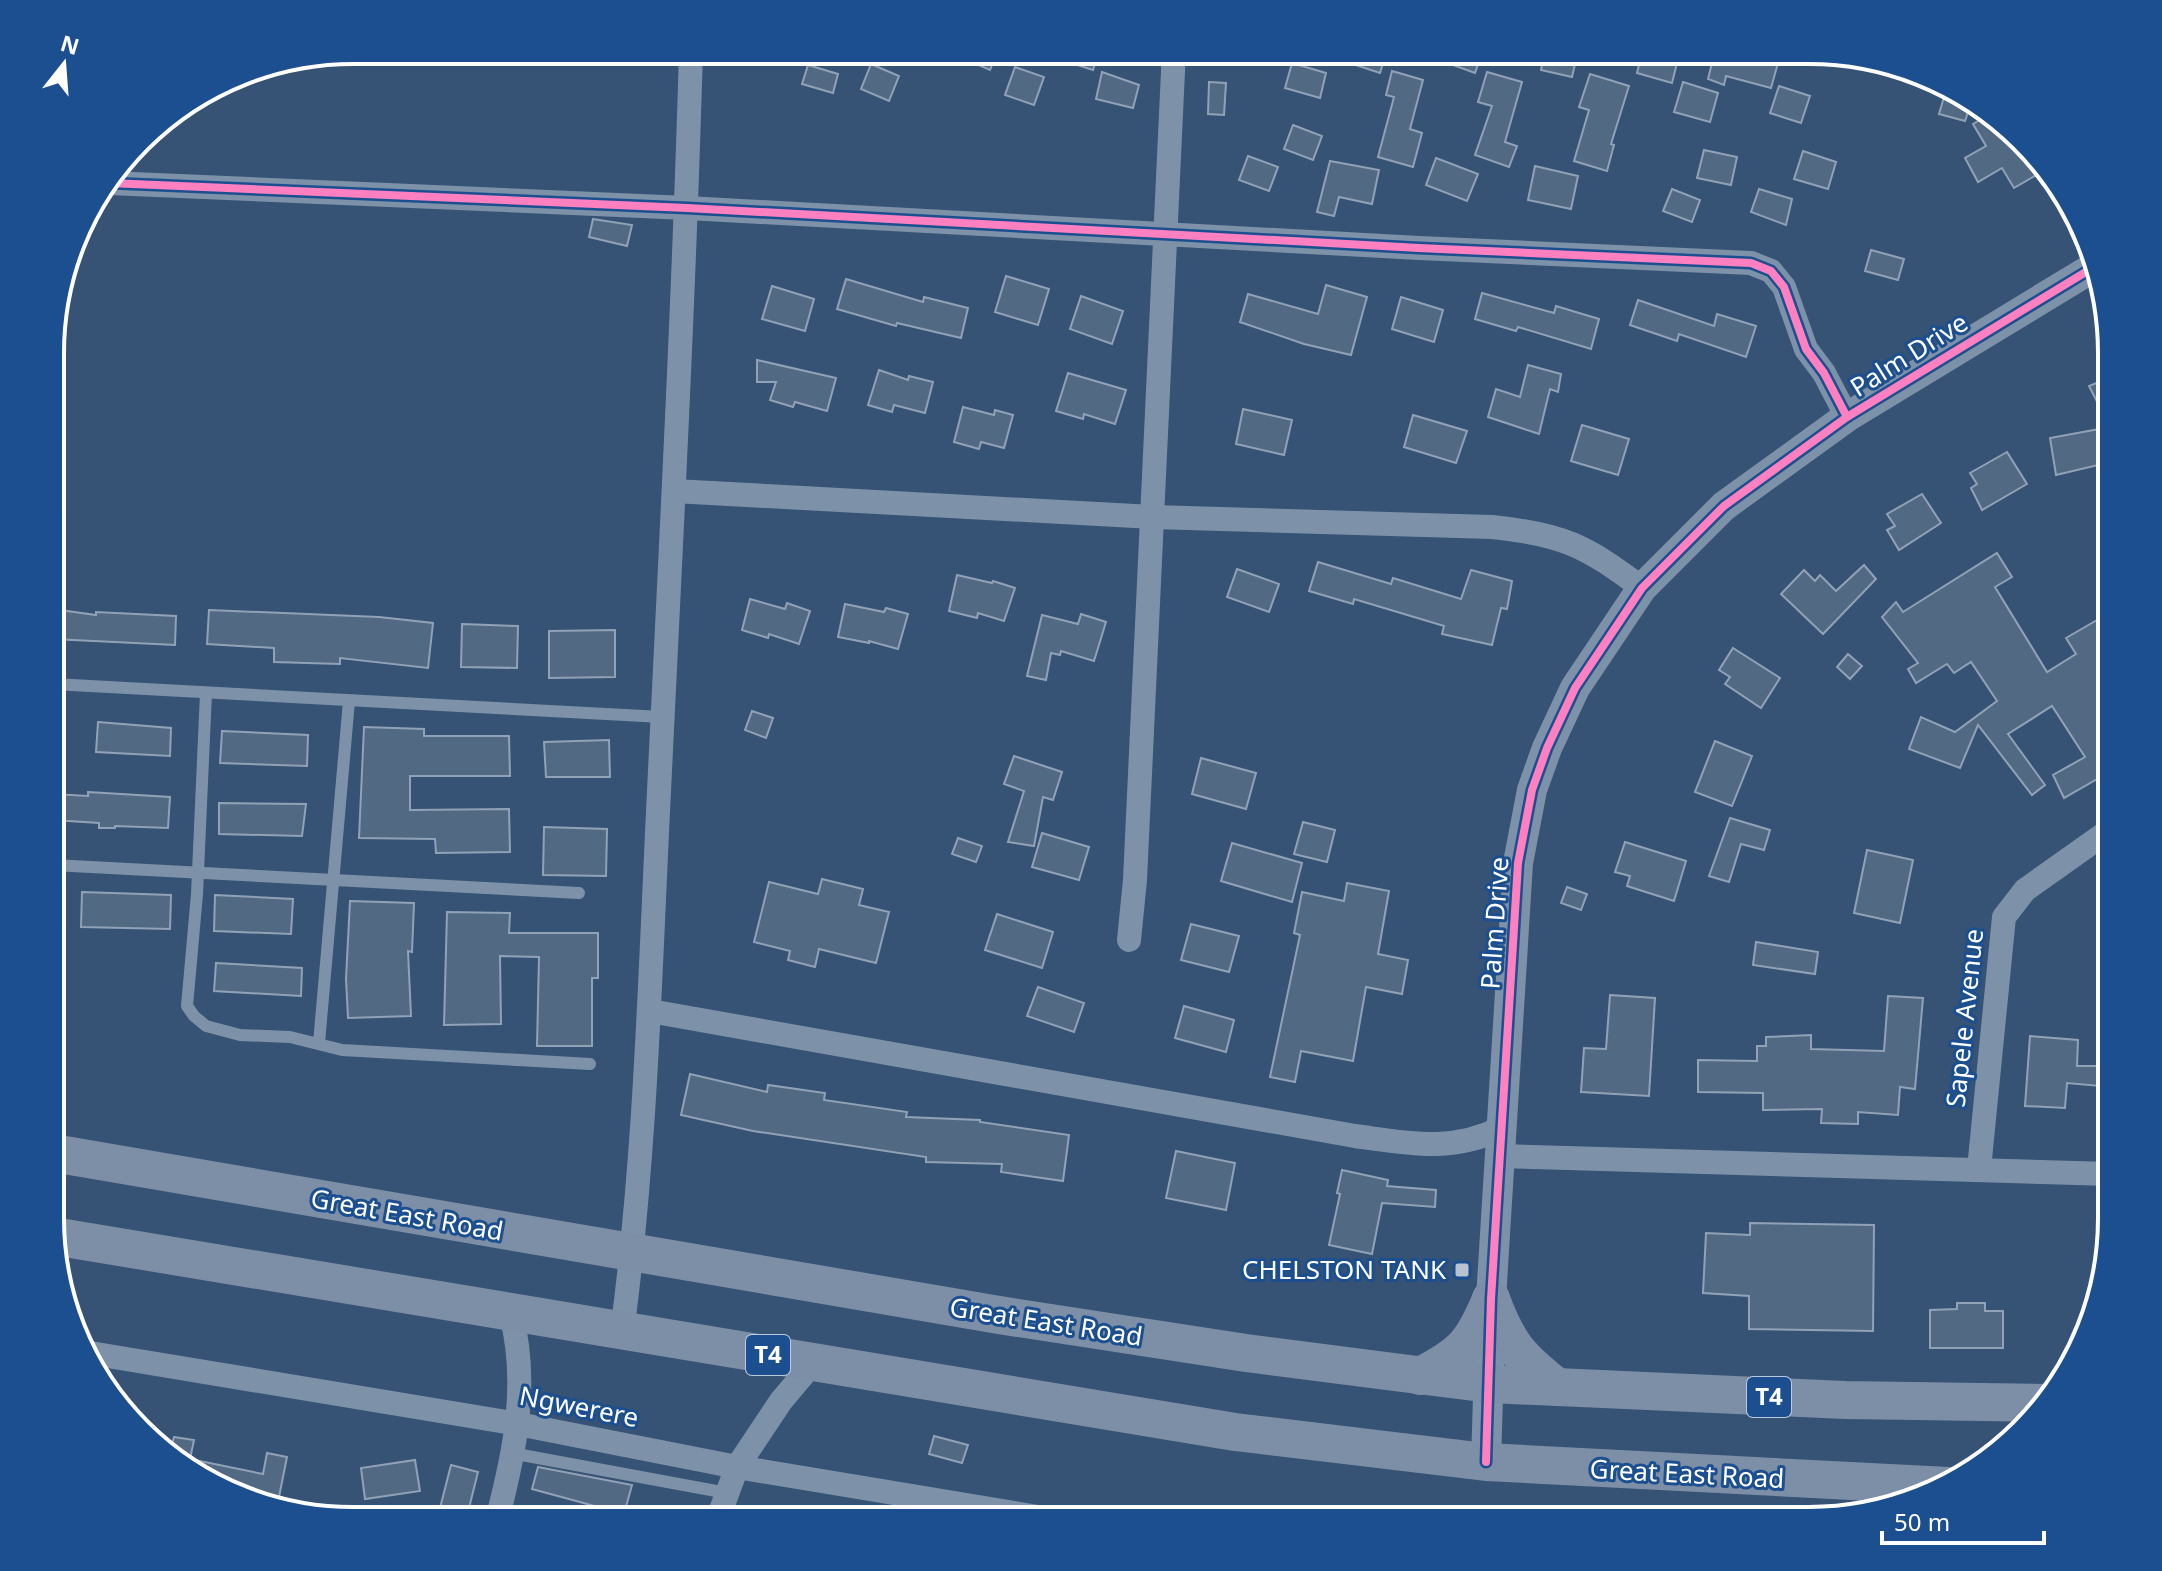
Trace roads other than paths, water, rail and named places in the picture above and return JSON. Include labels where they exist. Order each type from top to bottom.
[{"type":"main road","name":"Great East Road","points":[[64,1155],[999,1315],[1420,1376],[1490,1384],[1845,1400],[2031,1403]]},
{"type":"main road","name":"Great East Road","points":[[65,1238],[1235,1432],[1486,1462],[1921,1485]]},
{"type":"main road","points":[[1420,1376],[1453,1359],[1477,1333],[1491,1299]]},
{"type":"main road","points":[[1491,1299],[1503,1334],[1527,1363],[1557,1387]]},
{"type":"street","points":[[622,1332],[633,1252],[650,1011],[687,208],[691,64]]},
{"type":"street","points":[[1129,940],[1135,880],[1173,64]]},
{"type":"street","points":[[119,183],[687,208],[1751,263],[1771,271],[1784,287],[1806,349],[1824,373],[1847,417]]},
{"type":"street","name":"Palm Drive","points":[[1486,1462],[1491,1299],[1518,863],[1532,790],[1547,748],[1575,688],[1642,588],[1724,506],[1847,417],[2086,272]]},
{"type":"street","points":[[674,491],[1153,517],[1534,531],[1575,543],[1605,560],[1642,588]]},
{"type":"street","name":"Sapele Avenue","points":[[1979,1169],[2004,917],[2010,905],[2025,890],[2098,838]]},
{"type":"street","points":[[650,1011],[1355,1136],[1417,1144],[1452,1145],[1480,1139],[2098,1174]]},
{"type":"street","points":[[500,1507],[518,1424],[520,1353],[511,1314]]},
{"type":"street","name":"Ngwerere","points":[[98,1354],[518,1424],[737,1467],[978,1507]]},
{"type":"street","points":[[722,1507],[737,1467],[781,1401],[813,1363]]},
{"type":"lane","points":[[64,685],[662,717]]},
{"type":"lane","points":[[206,693],[198,874],[187,1006],[194,1016],[206,1026],[240,1035],[290,1037],[342,1050],[590,1064]]},
{"type":"lane","points":[[319,1043],[349,701]]},
{"type":"lane","points":[[64,866],[579,893]]},
{"type":"lane","points":[[511,1453],[727,1493]]},
{"type":"place","name":"CHELSTON TANK","points":[[1462,1270]]}]
